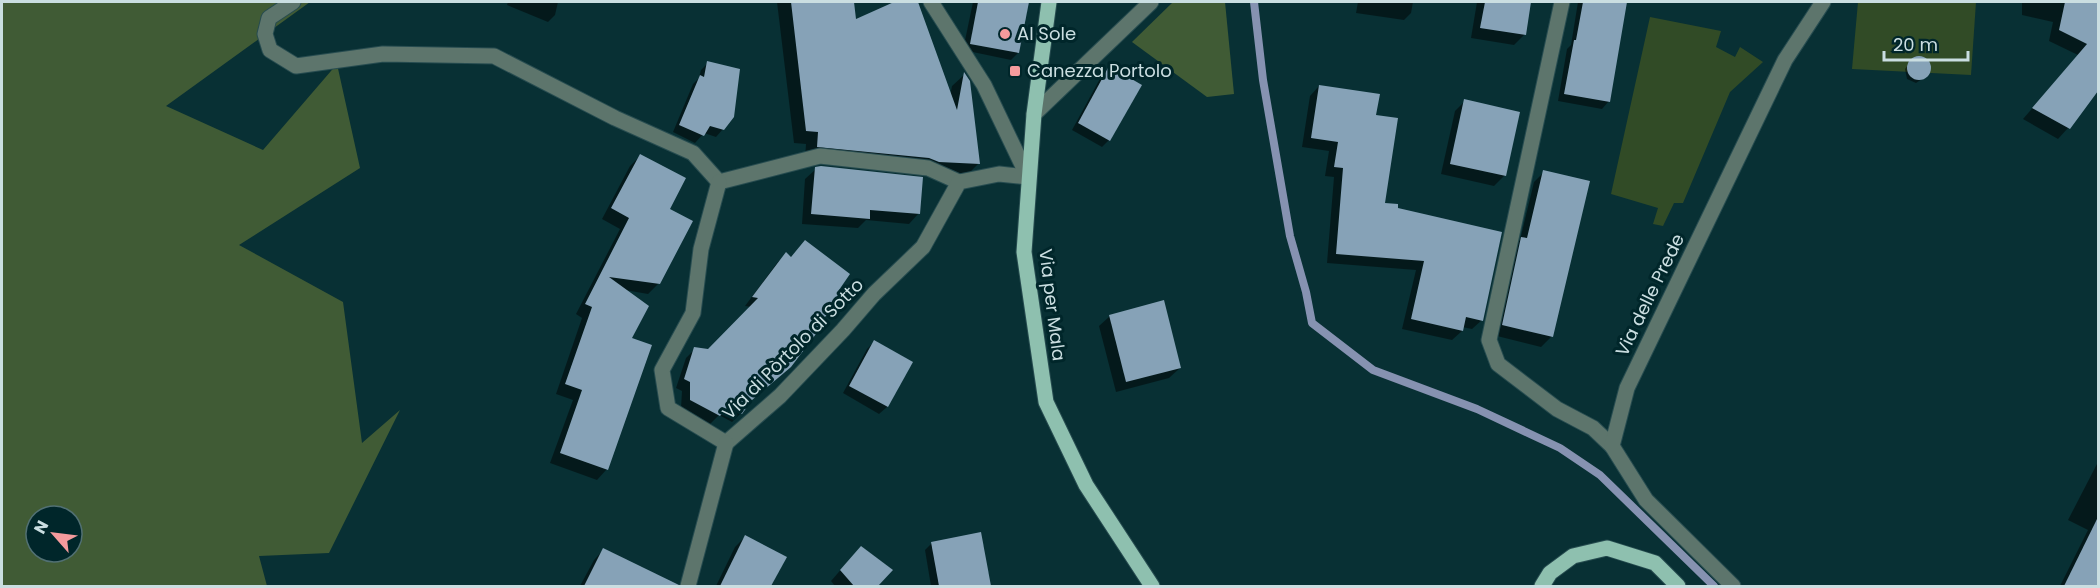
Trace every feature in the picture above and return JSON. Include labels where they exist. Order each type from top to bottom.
[{"type":"main road","name":"Via per Mala","points":[[1049,2],[1034,114],[1024,252],[1046,402],[1086,485],[1152,586]]},
{"type":"main road","points":[[1542,586],[1550,573],[1573,556],[1607,548],[1655,563],[1678,586]]},
{"type":"street","points":[[293,2],[269,18],[266,34],[270,50],[296,66],[383,54],[494,56],[615,118],[693,153],[719,182],[820,156],[928,168],[959,182],[999,174],[1028,177]]},
{"type":"street","points":[[931,2],[984,85],[1028,177]]},
{"type":"street","points":[[1034,114],[1152,2]]},
{"type":"street","points":[[1562,2],[1489,340],[1498,364],[1557,409],[1593,428],[1612,446],[1646,500],[1733,586]]},
{"type":"street","name":"Via delle Prede","points":[[1612,446],[1627,388],[1785,60],[1823,2]]},
{"type":"street","name":"Via di Pòrtolo di Sotto","points":[[719,182],[701,249],[693,313],[662,370],[668,408],[726,443],[780,396],[874,294],[923,247],[959,182]]},
{"type":"street","points":[[688,586],[726,443]]},
{"type":"green space","points":[[2,2],[310,2],[166,106],[263,150],[337,64],[360,168],[239,245],[343,302],[362,443],[400,410],[329,553],[259,556],[267,586],[2,586]]},
{"type":"green space","points":[[1173,2],[1225,2],[1234,94],[1207,97],[1132,42]]},
{"type":"green space","points":[[1858,2],[1976,2],[1971,75],[1852,69]]},
{"type":"green space","points":[[1650,17],[1721,31],[1716,47],[1735,57],[1740,47],[1763,62],[1730,92],[1683,203],[1674,203],[1663,226],[1653,224],[1658,208],[1611,194]]},
{"type":"building","points":[[791,2],[854,2],[856,19],[894,2],[918,2],[957,110],[964,72],[970,81],[980,164],[939,162],[929,158],[817,147],[818,132],[806,131]]},
{"type":"building","points":[[978,2],[1029,2],[1019,53],[970,44]]},
{"type":"building","points":[[1485,2],[1531,2],[1526,35],[1480,28]]},
{"type":"building","points":[[1583,2],[1627,2],[1610,102],[1564,94]]},
{"type":"building","points":[[2065,2],[2098,2],[2098,91],[2070,129],[2032,108],[2087,44],[2059,30]]},
{"type":"building","points":[[1919,56],[1924,57],[1930,63],[1930,73],[1924,79],[1919,80],[1914,79],[1908,73],[1907,68],[1908,63],[1914,57]]},
{"type":"building","points":[[707,61],[740,69],[734,117],[724,130],[710,126],[704,136],[679,125],[700,75],[704,77]]},
{"type":"building","points":[[1109,66],[1142,85],[1110,141],[1078,123]]},
{"type":"building","points":[[1319,85],[1380,94],[1376,115],[1398,118],[1385,203],[1398,204],[1398,208],[1502,232],[1483,321],[1466,317],[1463,331],[1411,319],[1424,261],[1336,254],[1343,168],[1334,167],[1338,142],[1311,138]]},
{"type":"building","points":[[1464,99],[1520,112],[1506,176],[1450,164]]},
{"type":"building","points":[[640,154],[686,178],[670,209],[693,221],[660,284],[609,277],[649,306],[632,338],[652,345],[608,470],[560,453],[582,390],[565,384],[592,307],[585,304],[629,218],[611,208]]},
{"type":"building","points":[[815,167],[923,177],[920,214],[870,210],[870,219],[811,214]]},
{"type":"building","points":[[1543,170],[1590,181],[1553,337],[1502,325],[1521,237],[1527,238]]},
{"type":"building","points":[[805,240],[850,274],[839,290],[843,293],[822,321],[825,322],[791,367],[752,400],[742,414],[728,407],[720,416],[690,400],[690,382],[684,379],[694,347],[708,349],[758,298],[752,297],[786,252],[791,257]]},
{"type":"building","points":[[1164,300],[1181,368],[1126,382],[1109,315]]},
{"type":"building","points":[[874,340],[913,362],[888,407],[849,386]]},
{"type":"building","points":[[2098,517],[2098,586],[2064,586]]},
{"type":"building","points":[[981,532],[991,586],[939,586],[931,542]]},
{"type":"building","points":[[745,535],[787,557],[771,586],[720,586]]},
{"type":"building","points":[[861,546],[893,570],[878,586],[854,586],[840,570]]},
{"type":"building","points":[[603,548],[679,585],[679,586],[584,586]]},
{"type":"waterway","points":[[1254,2],[1263,80],[1290,236],[1312,323],[1373,370],[1477,409],[1560,448],[1600,475],[1714,586]]},
{"type":"place","name":"Al Sole","points":[[1005,34]]},
{"type":"place","name":"Canezza Portolo","points":[[1015,71]]}]
